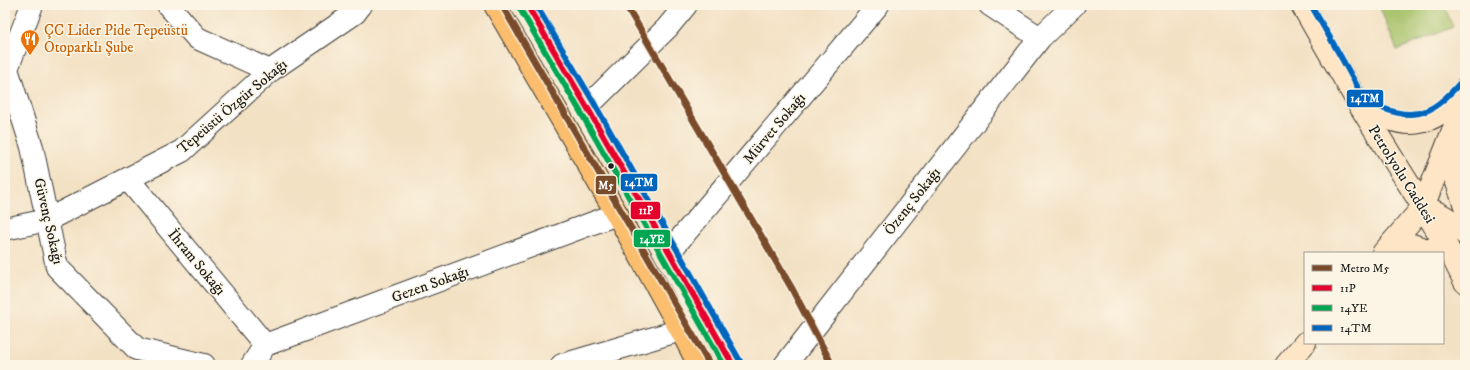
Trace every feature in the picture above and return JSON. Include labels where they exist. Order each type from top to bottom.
[{"type":"main road","points":[[495,5],[617,214],[681,330],[698,365]]},
{"type":"main road","points":[[528,5],[588,106],[733,365]]},
{"type":"main road","name":"Petrolyolu Caddesi","points":[[1302,5],[1360,106],[1450,252],[1455,270]]},
{"type":"main road","points":[[1360,106],[1387,120],[1405,123],[1422,122],[1435,117],[1449,107],[1465,89]]},
{"type":"main road","points":[[1387,248],[1423,207],[1465,100]]},
{"type":"main road","points":[[1457,122],[1454,174],[1465,206]]},
{"type":"main road","points":[[1423,207],[1444,216],[1460,228],[1465,234]]},
{"type":"main road","points":[[1387,248],[1412,245],[1433,252]]},
{"type":"main road","points":[[1286,365],[1304,344]]},
{"type":"street","points":[[6,69],[32,5]]},
{"type":"street","points":[[168,5],[197,38],[270,71]]},
{"type":"street","name":"Tepeüstü Özgür Sokağı","points":[[5,229],[47,220],[182,151],[270,71],[355,13],[361,5]]},
{"type":"street","points":[[588,106],[668,28],[686,5]]},
{"type":"street","name":"Mürvet Sokağı","points":[[670,251],[878,5]]},
{"type":"street","points":[[990,5],[1040,38]]},
{"type":"street","name":"Özenç Sokağı","points":[[785,365],[1040,38],[1074,5]]},
{"type":"street","name":"Güvenç Sokağı","points":[[6,69],[32,147],[57,267],[137,349],[204,365]]},
{"type":"street","name":"İhram Sokağı","points":[[128,179],[265,345]]},
{"type":"street","name":"Gezen Sokağı","points":[[265,345],[617,214]]},
{"type":"street","points":[[562,365],[681,330]]},
{"type":"street","points":[[252,365],[265,345]]},
{"type":"green space","points":[[1379,5],[1444,5],[1453,27],[1397,50]]},
{"type":"metro line","name":"M5","points":[[502,5],[710,365]]},
{"type":"metro line","name":"M5","points":[[626,5],[791,287],[832,365]]},
{"type":"transit line","name":"11P","points":[[527,5],[587,107],[733,365]]},
{"type":"transit line","name":"14TM","points":[[536,5],[594,103],[740,361]]},
{"type":"transit line","name":"14TM","points":[[1311,5],[1360,93],[1370,103],[1397,113],[1418,113],[1435,106],[1451,93],[1459,84]]},
{"type":"transit line","name":"14YE","points":[[520,9],[580,111],[724,365]]},
{"type":"place","name":"ÇC Lider Pide Tepeüstü Otoparklı Şube","points":[[30,56]]}]
